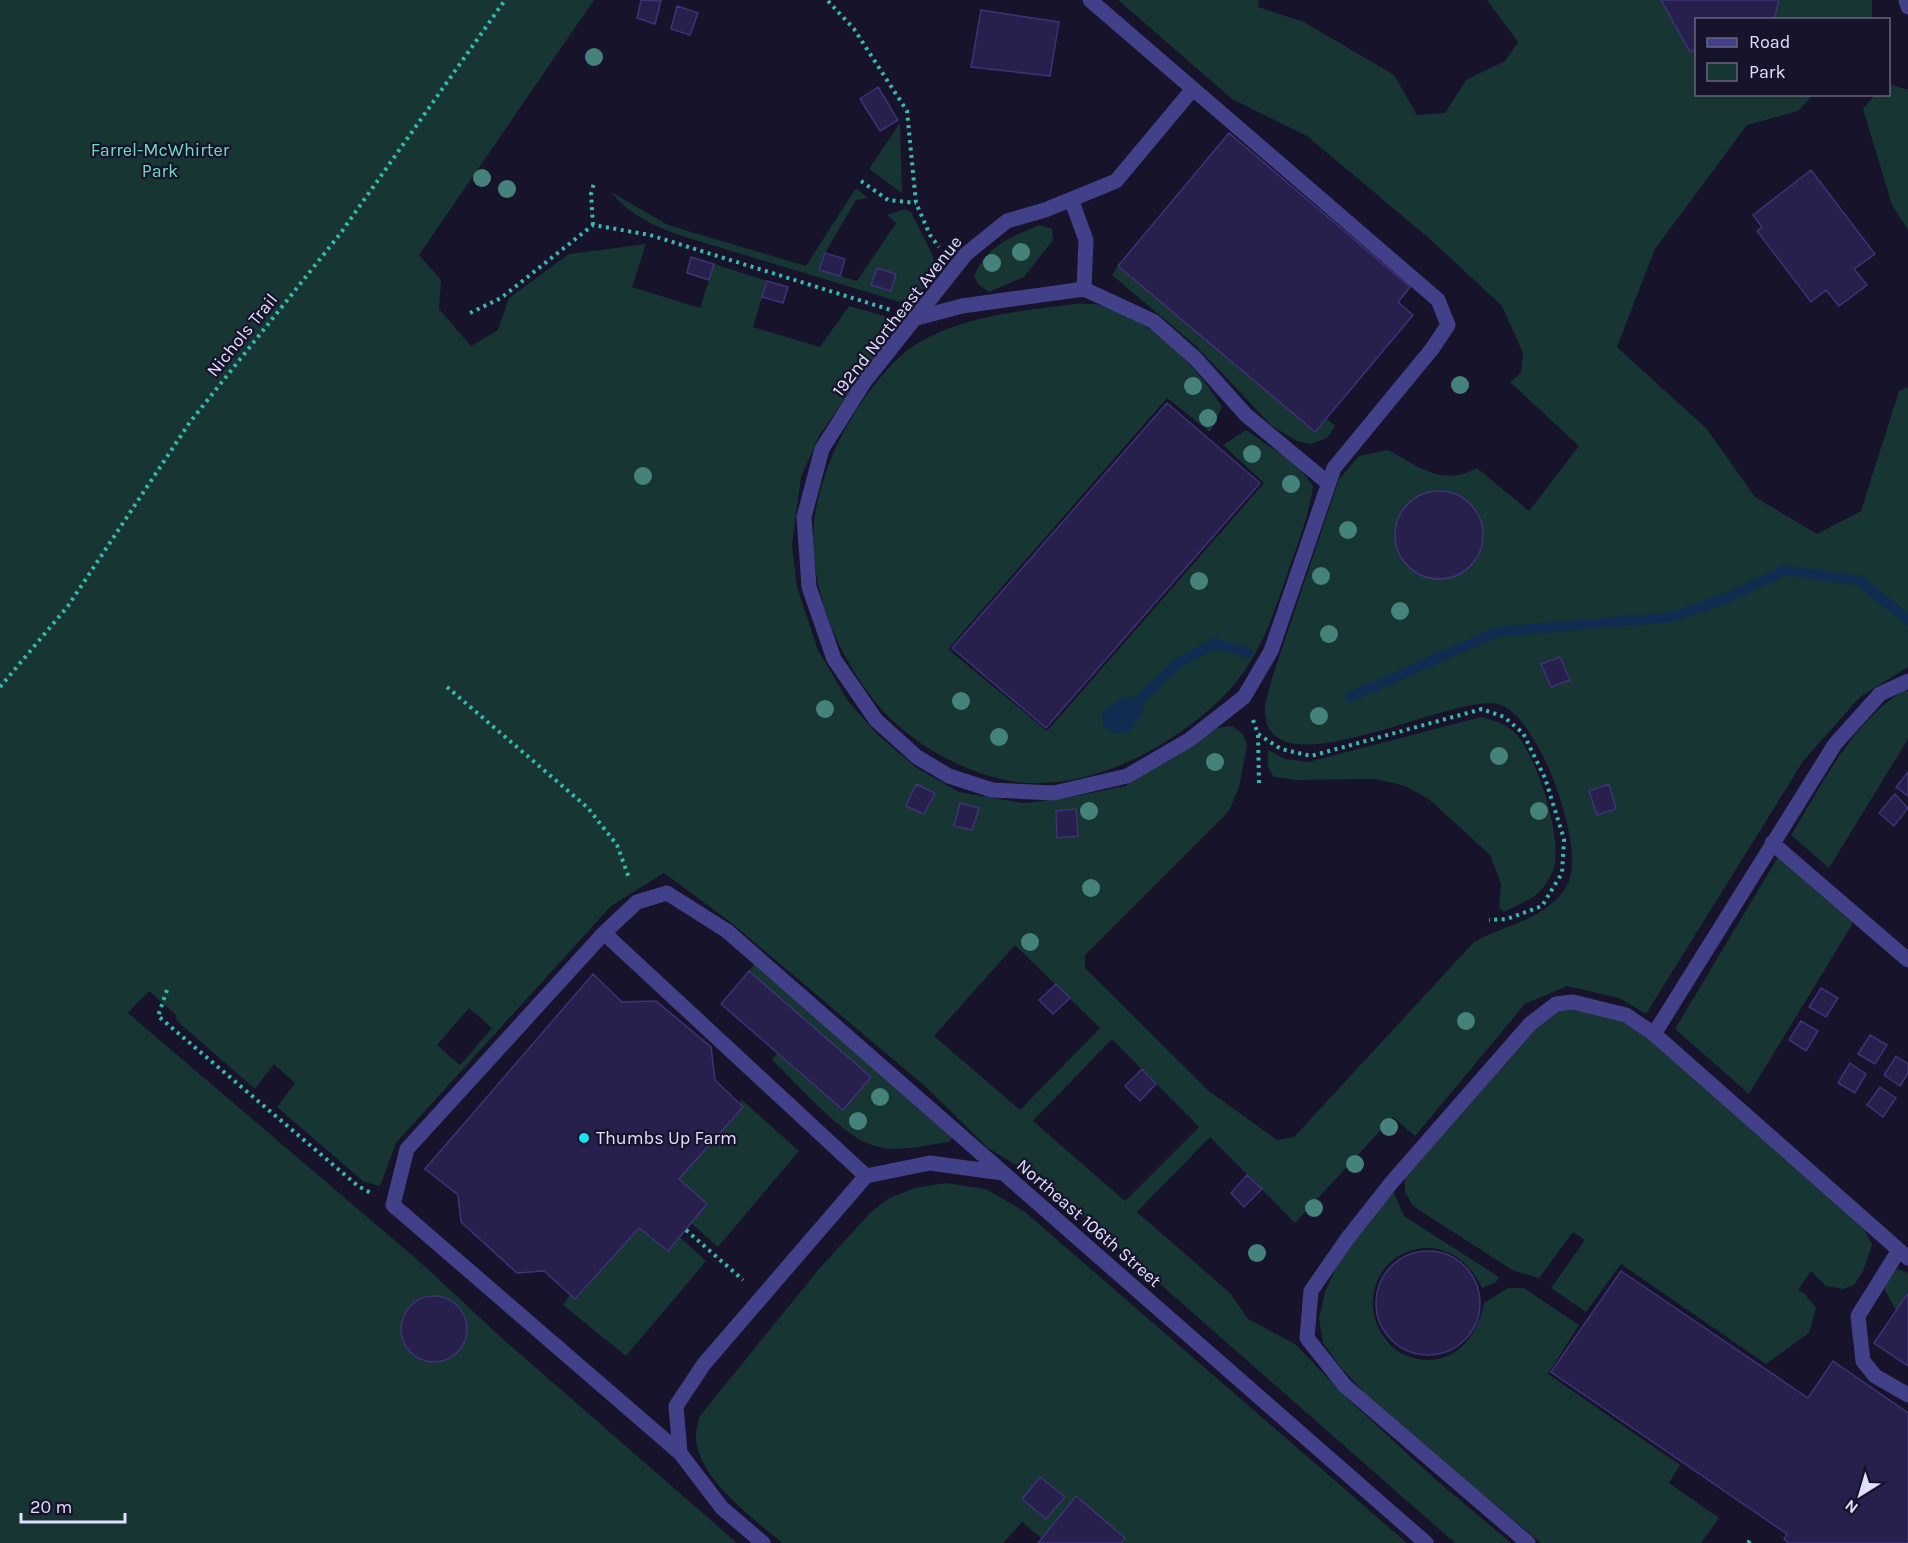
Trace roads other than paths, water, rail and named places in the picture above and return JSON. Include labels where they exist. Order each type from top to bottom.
[{"type":"street","name":"192nd Northeast Avenue","points":[[1090,0],[1438,300],[1448,325],[1432,349],[1334,468],[1271,651],[1245,697],[1189,740],[1127,776],[1054,793],[992,790],[950,776],[916,757],[876,720],[834,659],[809,587],[804,517],[822,449],[865,381],[966,254],[1007,221],[1116,181],[1192,90]]},
{"type":"street","points":[[1906,0],[1908,7]]},
{"type":"street","points":[[1071,199],[1086,240],[1084,289]]},
{"type":"street","points":[[917,318],[962,306],[1084,289],[1153,321],[1195,358],[1246,415],[1328,483]]},
{"type":"street","points":[[1654,1034],[1835,744],[1880,694],[1908,681]]},
{"type":"street","points":[[1773,843],[1908,960]]},
{"type":"street","name":"Northeast 106th Street","points":[[604,933],[638,902],[667,893],[728,931],[1425,1543]]},
{"type":"street","points":[[763,1543],[722,1508],[680,1453],[393,1205],[407,1149],[604,933],[866,1176]]},
{"type":"street","points":[[1528,1543],[1345,1386],[1307,1338],[1311,1291],[1392,1182],[1530,1024],[1556,1004],[1573,1002],[1626,1016],[1654,1034],[1903,1254],[1858,1316],[1863,1361],[1875,1376],[1908,1395]]},
{"type":"street","points":[[680,1453],[676,1406],[704,1364],[866,1176],[930,1163],[1003,1173]]},
{"type":"water","points":[[1144,696],[1142,714],[1128,733],[1114,734],[1103,726],[1102,713],[1122,698]]},
{"type":"waterway","points":[[1350,697],[1497,632],[1673,617],[1729,597],[1785,570],[1860,581],[1908,620]]},
{"type":"waterway","points":[[1144,696],[1178,663],[1215,643],[1248,653]]},
{"type":"place","name":"Thumbs Up Farm","points":[[584,1138]]},
{"type":"park label","name":"Farrel-McWhirter Park","points":[[160,160]]}]
